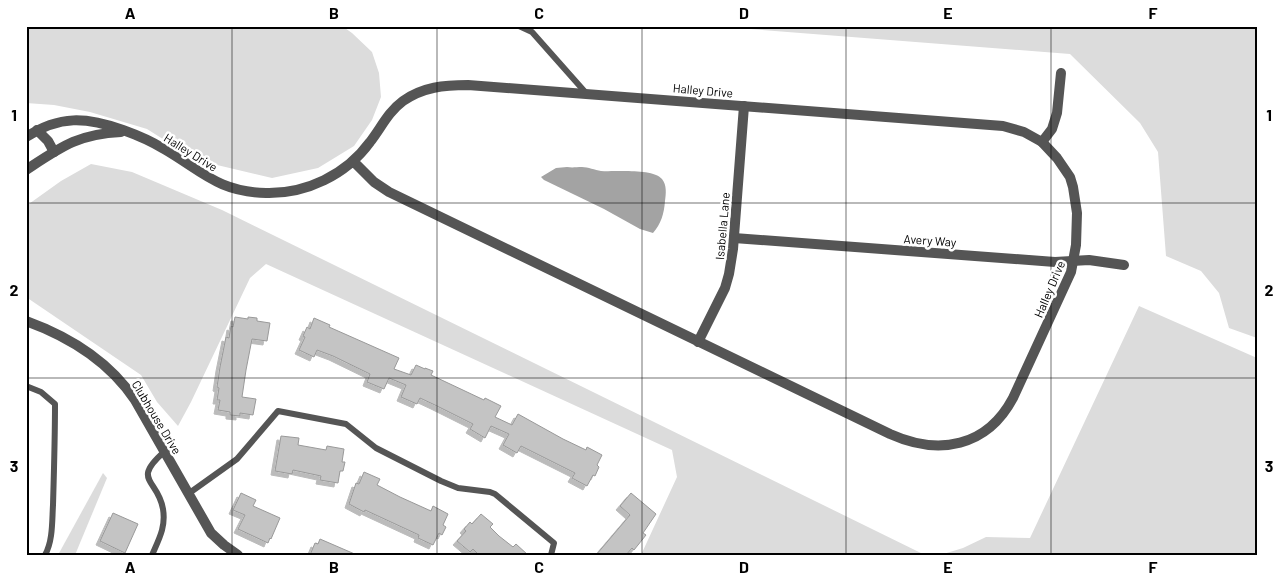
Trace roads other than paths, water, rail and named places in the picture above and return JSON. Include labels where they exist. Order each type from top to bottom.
[{"type":"street","points":[[1042,142],[1052,128],[1057,113],[1061,73]]},
{"type":"street","name":"Halley Drive","points":[[26,137],[50,124],[75,120],[103,123],[162,147],[210,179],[230,188],[252,193],[276,193],[303,188],[327,179],[353,161],[370,142],[393,110],[402,102],[426,89],[439,86],[468,85],[586,93],[1003,126],[1024,132],[1042,142],[1064,167],[1074,187],[1077,213],[1074,260],[1066,286],[1009,406],[986,430],[978,435],[957,443],[918,445],[899,439],[389,192],[374,182],[353,161]]},
{"type":"street","name":"Isabella Lane","points":[[698,342],[725,288],[732,261],[744,106]]},
{"type":"street","points":[[37,130],[48,141],[54,152]]},
{"type":"street","name":"Halley Drive","points":[[26,170],[78,139],[95,134],[128,132]]},
{"type":"street","name":"Avery Way","points":[[734,238],[1054,262],[1089,260],[1124,265]]},
{"type":"street","name":"Clubhouse Drive","points":[[26,320],[48,329],[75,344],[112,371],[135,400],[210,533],[238,555]]},
{"type":"lane","points":[[519,26],[532,32],[586,93]]},
{"type":"lane","points":[[26,386],[41,392],[55,404],[52,518],[49,548],[45,555]]},
{"type":"lane","points":[[188,494],[237,460],[278,410],[346,424],[376,448],[441,481],[458,488],[495,494],[554,543],[551,555]]},
{"type":"lane","points":[[152,555],[162,535],[164,517],[160,500],[148,479],[148,471],[152,463],[164,452]]}]
